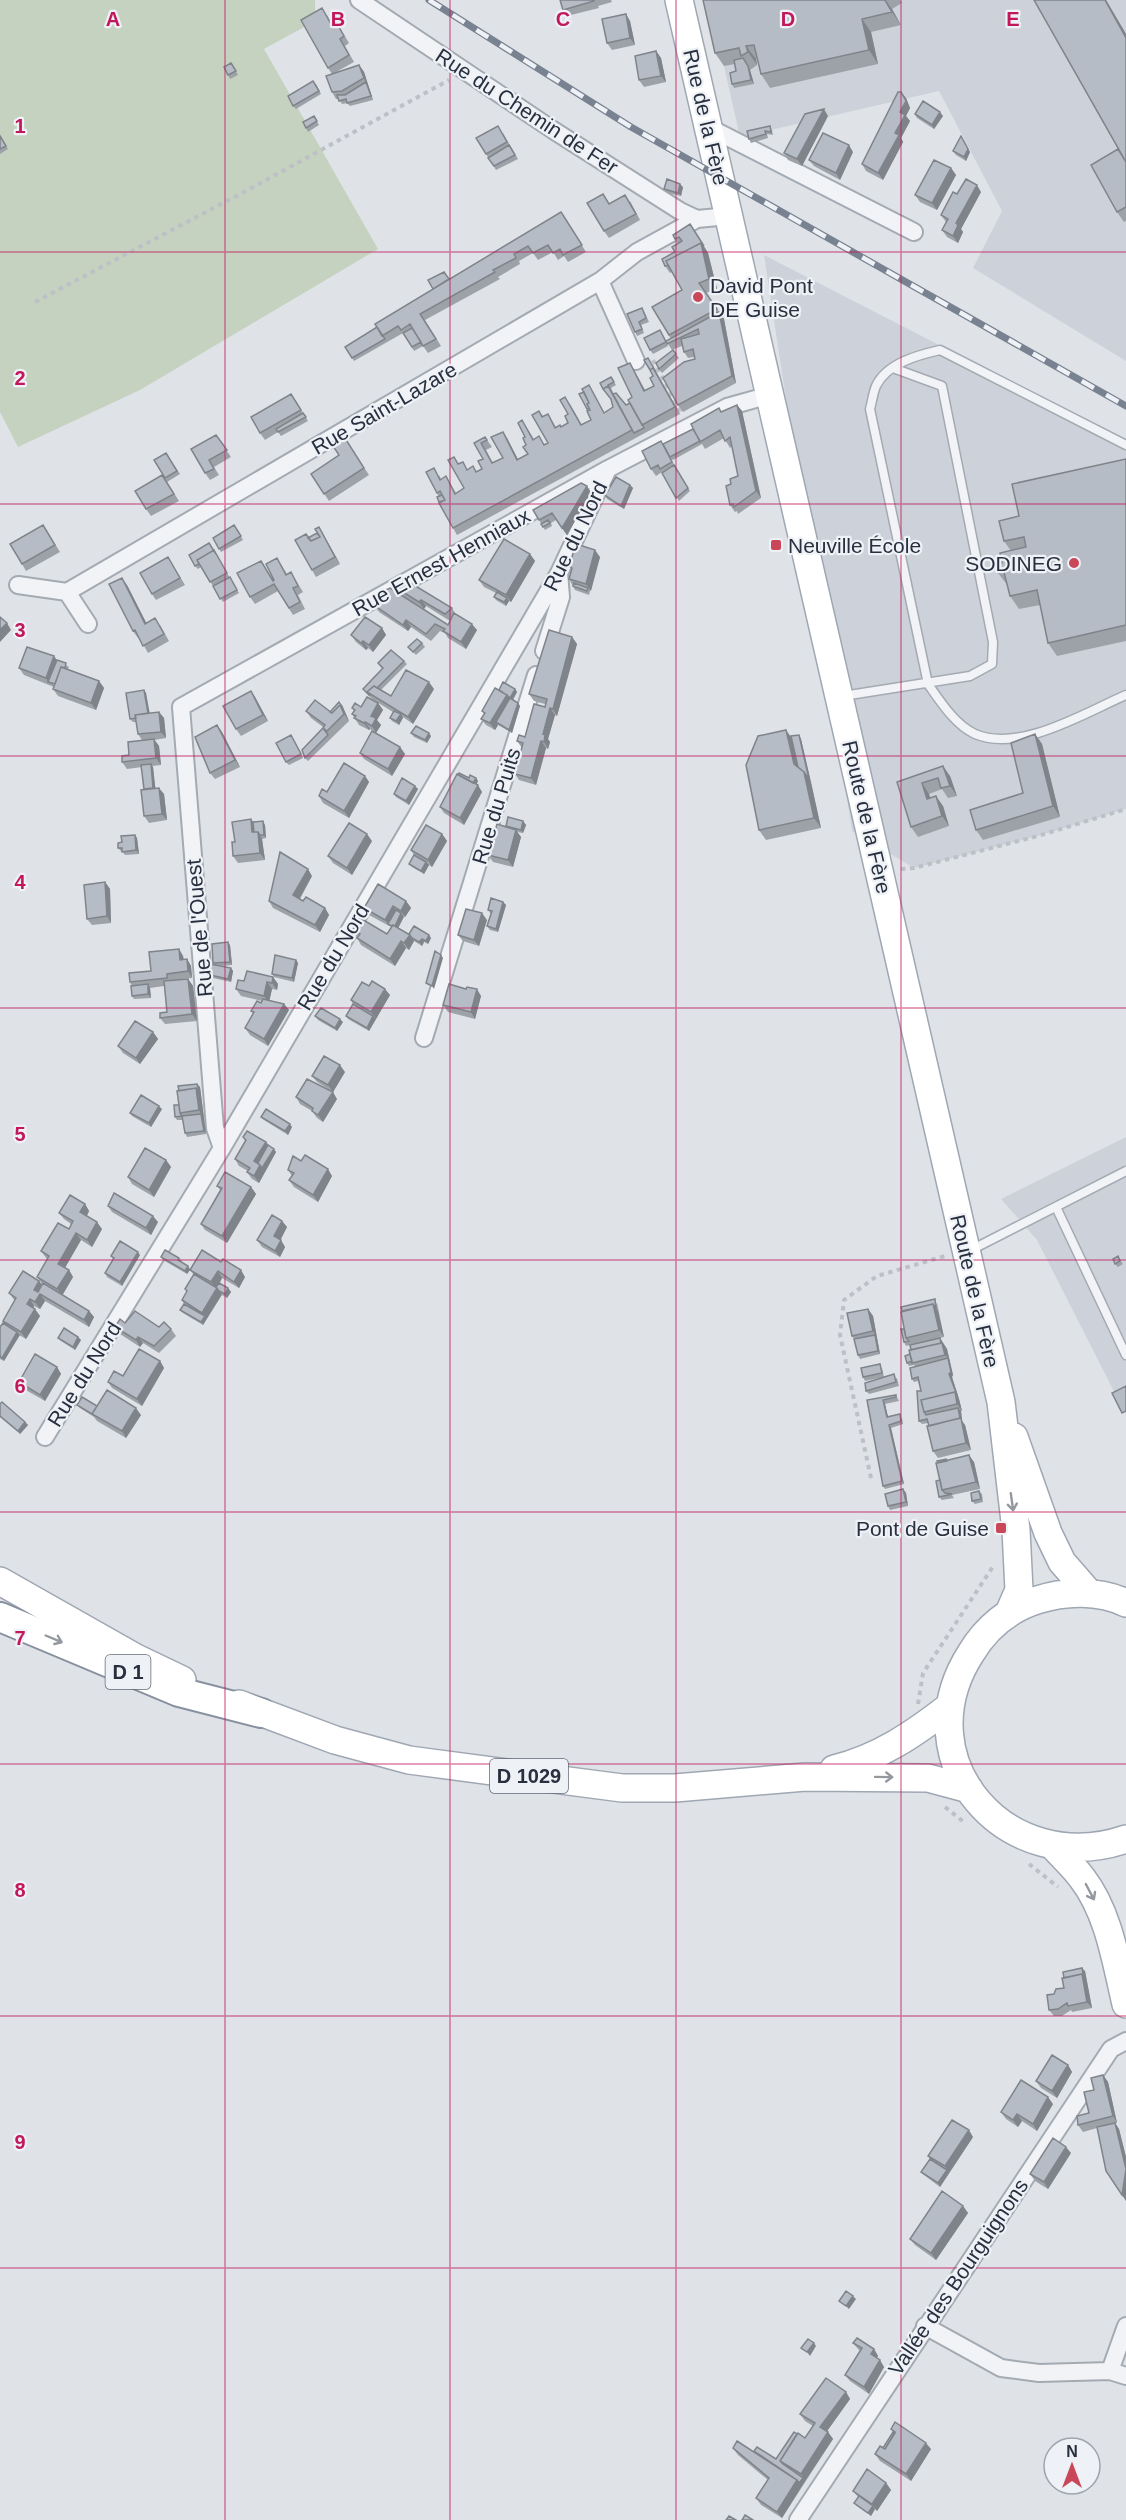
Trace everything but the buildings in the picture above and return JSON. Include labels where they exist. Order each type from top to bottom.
[{"type":"highway","name":"D 1","points":[[0,1617],[179,1692],[261,1713]]},
{"type":"main road","name":"Rue de la Fère","points":[[679,0],[731,224]]},
{"type":"main road","name":"Route de la Fère","points":[[731,224],[1001,1402],[1016,1530],[1019,1590],[1009,1612]]},
{"type":"main road","name":"Route de la Fère","points":[[1001,1402],[1048,1533],[1062,1562],[1089,1593]]},
{"type":"main road","name":"D 1029","points":[[0,1581],[136,1658],[261,1713],[335,1740],[408,1760],[622,1788],[675,1788],[804,1777],[928,1778],[969,1790]]},
{"type":"main road","points":[[1124,1600],[1089,1593],[1047,1597],[1009,1612],[981,1637],[960,1669],[950,1706],[949,1728],[952,1749],[969,1790],[985,1810],[1005,1827],[1029,1839],[1054,1847],[1080,1849],[1107,1846],[1126,1839]]},
{"type":"main road","name":"D 1029","points":[[804,1777],[858,1763],[917,1733],[950,1706]]},
{"type":"main road","points":[[1054,1847],[1083,1878],[1099,1909],[1111,1940],[1126,2004]]},
{"type":"street","name":"Rue du Chemin de Fer","points":[[358,0],[552,130],[697,219]]},
{"type":"street","points":[[708,127],[914,232]]},
{"type":"street","points":[[697,219],[731,224]]},
{"type":"street","name":"Rue Saint-Lazare","points":[[67,592],[600,281],[637,252],[697,219]]},
{"type":"street","points":[[600,281],[636,361]]},
{"type":"street","name":"Rue Ernest Henniaux","points":[[181,707],[608,469],[728,407],[770,395]]},
{"type":"street","name":"Rue du Nord","points":[[45,1437],[222,1148],[559,573],[608,469]]},
{"type":"street","name":"Rue du Puits","points":[[424,1038],[561,597],[559,573]]},
{"type":"street","points":[[18,585],[67,592],[88,624]]},
{"type":"street","name":"Rue de l'Ouest","points":[[181,707],[215,1128],[222,1148]]},
{"type":"street","name":"Vallée des Bourguignons","points":[[798,2520],[1111,2049],[1126,2041]]},
{"type":"street","points":[[925,2326],[1000,2368],[1039,2373],[1118,2373],[1126,2326]]},
{"type":"lane","points":[[1126,446],[940,350],[915,355],[893,368],[877,385],[870,409],[928,684],[949,713],[973,733],[994,740],[1018,739],[1126,695]]},
{"type":"lane","points":[[839,696],[970,676],[992,664],[993,642],[942,386],[893,368]]},
{"type":"lane","points":[[966,1252],[1126,1171]]},
{"type":"lane","points":[[1056,1207],[1126,1354]]},
{"type":"path","points":[[35,302],[246,191],[465,71]]},
{"type":"path","points":[[636,361],[652,358],[689,427]]},
{"type":"path","points":[[879,871],[914,868],[1038,836],[1126,809]]},
{"type":"path","points":[[871,1478],[840,1335],[844,1300],[877,1276],[966,1252]]},
{"type":"path","points":[[917,1733],[923,1672],[1000,1556]]},
{"type":"path","points":[[928,1778],[928,1794],[968,1825]]},
{"type":"path","points":[[1028,1863],[1064,1893]]},
{"type":"shaded area","points":[[709,0],[1126,0],[1126,361],[973,268],[1002,211],[939,91],[740,137]]},
{"type":"shaded area","points":[[764,255],[1126,441],[1126,809],[1038,836],[914,868],[852,831]]},
{"type":"shaded area","points":[[1126,1137],[1126,1415],[1037,1240],[1001,1199]]},
{"type":"green space","points":[[0,0],[315,0],[315,21],[264,49],[378,249],[140,390],[18,447],[0,412]]},
{"type":"railway","points":[[429,0],[631,127],[1126,406]]},
{"type":"place","name":"David Pont DE Guise","points":[[698,297]]},
{"type":"place","name":"Neuville École","points":[[776,545]]},
{"type":"place","name":"SODINEG","points":[[1074,563]]},
{"type":"place","name":"Pont de Guise","points":[[1001,1528]]}]
